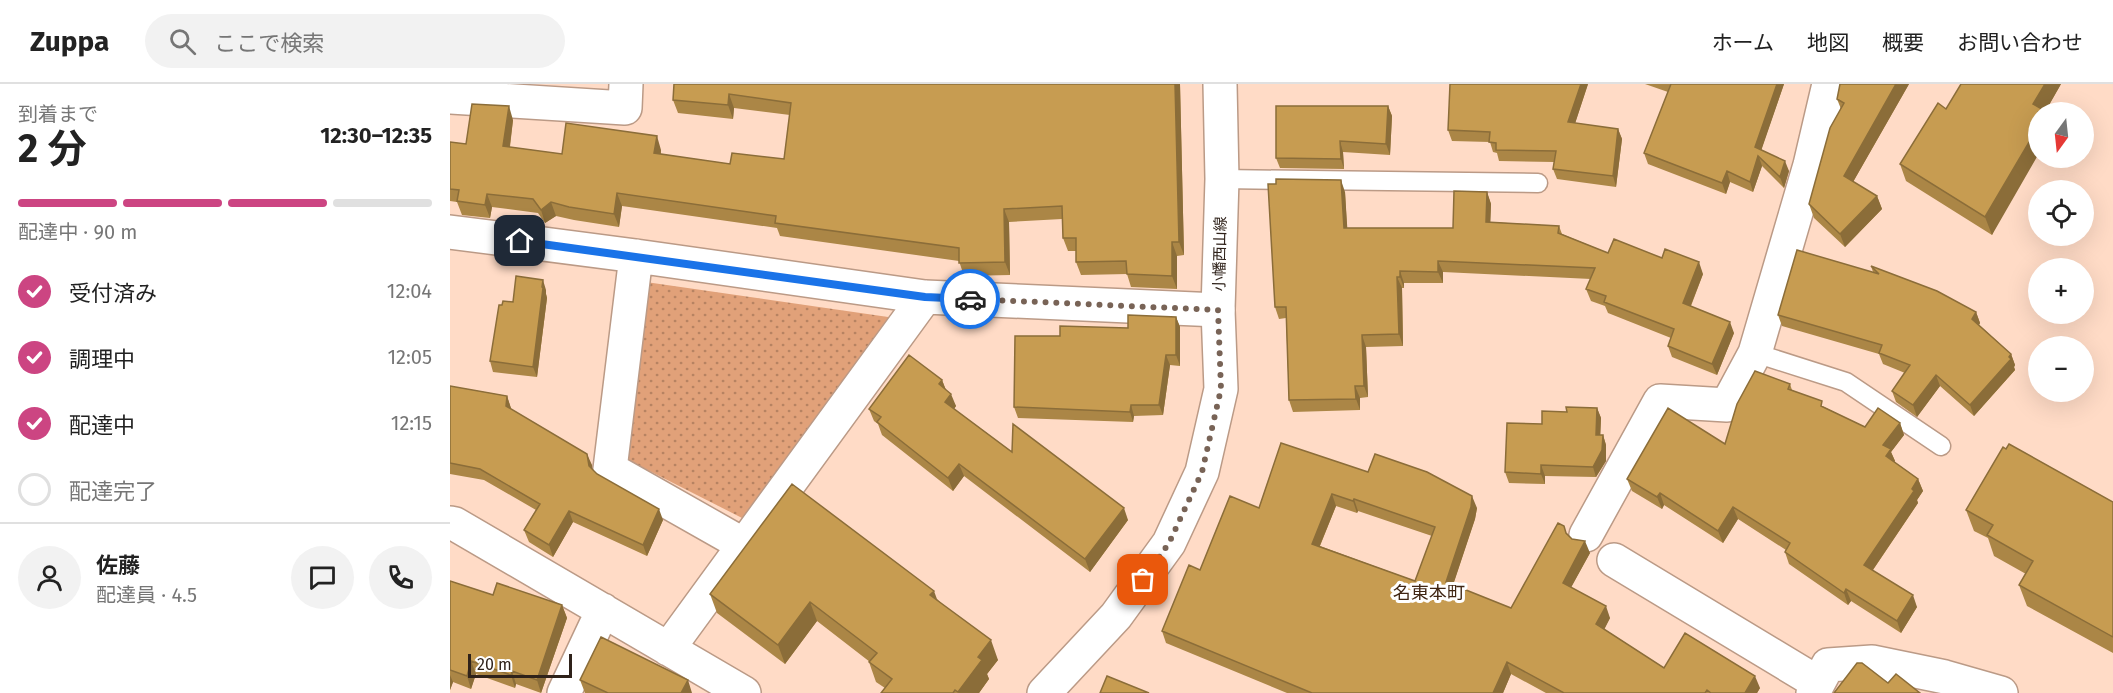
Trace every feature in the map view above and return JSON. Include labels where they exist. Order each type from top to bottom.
[{"type":"street","points":[[450,97],[499,91],[625,108],[626,84]]},
{"type":"street","name":"小幡西山線","points":[[1044,693],[1116,616],[1169,543],[1202,472],[1221,389],[1218,310],[1222,179],[1220,84]]},
{"type":"street","points":[[1586,535],[1660,401],[1727,405],[1755,353],[1810,165],[1829,84]]},
{"type":"street","points":[[450,232],[925,297],[1218,310]]},
{"type":"street","points":[[636,256],[610,469],[744,545]]},
{"type":"street","points":[[668,649],[925,297]]},
{"type":"street","points":[[450,523],[744,693]]},
{"type":"street","points":[[1614,560],[1816,688],[1828,665],[1872,662],[1945,677],[2001,693]]},
{"type":"street","points":[[564,693],[603,610]]},
{"type":"lane","points":[[1222,179],[1538,183]]},
{"type":"lane","points":[[1755,353],[1846,382],[1941,446]]},
{"type":"shaded area","points":[[625,279],[895,318],[748,521],[616,454]]},
{"type":"building","points":[[674,84],[1175,84],[1179,242],[1172,242],[1172,276],[1127,274],[1126,261],[1076,262],[1076,238],[1063,238],[1062,206],[1004,209],[1005,262],[959,263],[959,248],[775,223],[776,216],[617,193],[614,214],[551,202],[541,210],[533,199],[487,194],[485,205],[457,201],[459,190],[450,189],[450,142],[466,144],[472,104],[509,106],[503,146],[562,154],[566,123],[657,136],[654,153],[730,164],[732,153],[784,159],[791,103],[729,94],[728,105],[673,100]]},
{"type":"building","points":[[1450,84],[1581,84],[1568,122],[1618,129],[1613,176],[1553,169],[1556,151],[1496,150],[1496,143],[1489,142],[1490,132],[1448,130]]},
{"type":"building","points":[[1671,84],[1777,84],[1755,147],[1785,161],[1780,177],[1758,156],[1750,182],[1727,171],[1722,183],[1644,153]]},
{"type":"building","points":[[1840,84],[1896,84],[1844,176],[1877,196],[1840,234],[1809,204],[1830,128],[1844,103],[1837,99]]},
{"type":"building","points":[[1961,84],[2045,84],[2034,102],[2028,102],[2028,144],[1985,217],[1900,164],[1938,103],[1946,109]]},
{"type":"building","points":[[1276,106],[1388,106],[1386,144],[1340,141],[1341,159],[1276,158]]},
{"type":"building","points":[[1276,179],[1341,180],[1344,228],[1453,228],[1454,191],[1487,192],[1486,222],[1559,226],[1558,233],[1608,253],[1614,239],[1662,258],[1665,249],[1699,262],[1683,303],[1730,322],[1712,364],[1668,346],[1674,329],[1604,302],[1606,296],[1586,289],[1595,268],[1438,261],[1438,272],[1400,271],[1400,277],[1397,277],[1399,334],[1362,335],[1364,386],[1355,386],[1356,399],[1289,400],[1286,307],[1275,307],[1268,184],[1276,184]]},
{"type":"building","points":[[1797,250],[1879,274],[1871,266],[1937,291],[1976,312],[1972,319],[2011,354],[2009,357],[2011,359],[1970,405],[1936,375],[1913,405],[1892,391],[1910,365],[1879,353],[1882,345],[1778,315]]},
{"type":"building","points":[[516,276],[543,280],[533,367],[490,361],[499,305],[502,305],[503,301],[513,302]]},
{"type":"building","points":[[1128,315],[1176,317],[1176,355],[1166,355],[1159,405],[1131,405],[1130,412],[1014,407],[1015,336],[1060,336],[1060,326],[1128,328]]},
{"type":"building","points":[[909,355],[942,380],[939,384],[951,394],[945,402],[1012,452],[1013,424],[1124,508],[1085,559],[959,464],[948,478],[877,422],[881,417],[869,409]]},
{"type":"building","points":[[1755,371],[1790,384],[1788,389],[1822,401],[1821,406],[1865,427],[1878,408],[1900,423],[1883,445],[1891,449],[1886,456],[1918,479],[1912,489],[1914,491],[1864,565],[1913,595],[1897,621],[1846,589],[1844,593],[1785,552],[1790,543],[1733,507],[1718,531],[1660,493],[1657,497],[1627,479],[1668,408],[1725,444],[1737,404]]},
{"type":"building","points":[[450,386],[507,396],[506,406],[587,454],[589,466],[597,474],[659,509],[643,545],[569,511],[549,545],[524,530],[540,504],[480,469],[450,463]]},
{"type":"building","points":[[1566,407],[1597,408],[1596,435],[1603,435],[1602,450],[1593,467],[1541,465],[1541,474],[1505,472],[1507,423],[1542,424],[1542,411],[1567,412]]},
{"type":"building","points":[[1281,443],[1368,472],[1375,454],[1427,472],[1472,496],[1471,507],[1446,582],[1511,608],[1558,523],[1564,526],[1566,533],[1572,539],[1585,541],[1563,583],[1606,606],[1596,624],[1664,668],[1685,633],[1755,676],[1745,693],[1711,693],[1707,690],[1705,693],[1564,693],[1507,662],[1493,693],[1312,693],[1162,631],[1189,565],[1200,570],[1230,496],[1259,508]],"holes":[[[1332,494],[1353,501],[1354,499],[1435,527],[1415,581],[1312,544]]]},
{"type":"building","points":[[2009,444],[2113,502],[2113,637],[2019,585],[2033,561],[1987,535],[1993,525],[1966,510],[2003,447],[2006,449]]},
{"type":"building","points":[[792,484],[934,591],[930,595],[991,640],[978,657],[982,660],[958,692],[955,690],[953,693],[881,693],[892,679],[869,662],[877,653],[810,602],[778,645],[710,594]]},
{"type":"building","points":[[450,581],[493,595],[497,583],[562,605],[537,680],[512,671],[511,675],[471,661],[467,676],[450,670]]},
{"type":"building","points":[[601,637],[688,680],[681,693],[608,693],[580,680]]},
{"type":"building","points":[[1857,663],[1862,663],[1888,683],[1896,674],[1920,693],[1834,693]]},
{"type":"building","points":[[1107,676],[1149,693],[1100,693]]},
{"type":"way so far","points":[[970,299],[1218,310],[1221,389],[1202,472],[1169,543],[1143,580]]},
{"type":"district","name":"名東本町","points":[[1429,593]]},
{"type":"route","points":[[520,241],[925,297],[970,299]]}]
